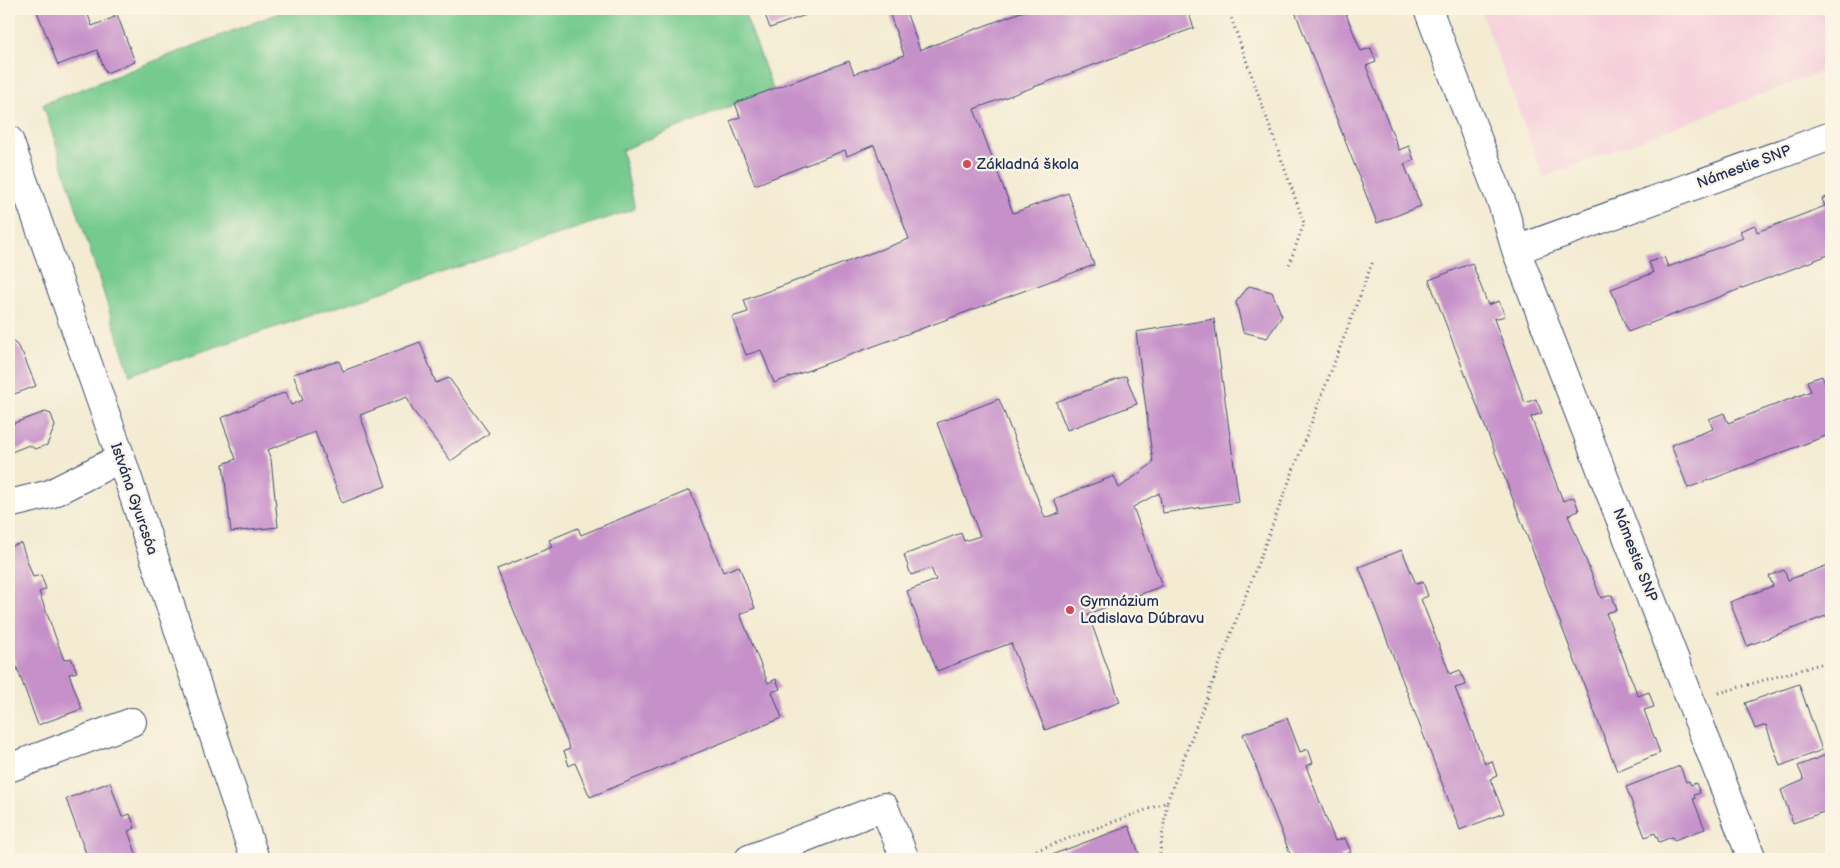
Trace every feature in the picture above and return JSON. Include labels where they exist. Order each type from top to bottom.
[{"type":"street","name":"Námestie SNP","points":[[1428,9],[1503,206],[1516,250],[1591,439],[1690,702],[1752,859]]},
{"type":"street","name":"Námestie SNP","points":[[1516,250],[1831,136]]},
{"type":"street","name":"Istvána Gyurcsóa","points":[[9,140],[121,458],[255,859]]},
{"type":"street","points":[[9,504],[50,494],[121,458]]},
{"type":"street","points":[[9,768],[132,722]]},
{"type":"street","points":[[749,859],[884,807],[905,859]]},
{"type":"path","points":[[1228,9],[1304,223],[1288,268]]},
{"type":"path","points":[[1159,859],[1166,802],[1373,261]]},
{"type":"path","points":[[1690,702],[1831,661]]},
{"type":"path","points":[[1013,859],[1166,802]]},
{"type":"shaded area","points":[[1480,9],[1831,9],[1831,68],[1544,177]]},
{"type":"green space","points":[[289,9],[743,9],[773,89],[622,150],[635,209],[130,375],[43,104]]},
{"type":"building","points":[[36,9],[86,9],[92,26],[115,17],[111,9],[115,9],[135,62],[106,73],[97,50],[58,65]]},
{"type":"building","points":[[763,9],[822,9],[770,28]]},
{"type":"building","points":[[888,9],[905,9],[920,50],[1029,9],[1187,9],[1194,28],[974,109],[1013,213],[1068,193],[1094,265],[774,383],[761,350],[746,355],[732,317],[748,312],[744,300],[909,239],[874,145],[847,156],[845,150],[755,185],[730,121],[740,117],[735,103],[849,61],[854,74],[904,55]]},
{"type":"building","points":[[1294,9],[1344,9],[1361,51],[1371,48],[1376,62],[1366,66],[1399,150],[1409,146],[1414,160],[1404,164],[1421,206],[1377,223]]},
{"type":"building","points":[[1831,195],[1831,254],[1628,332],[1611,289],[1653,273],[1649,262],[1664,257],[1668,267],[1743,238],[1740,231],[1755,225],[1757,232],[1825,206],[1822,199]]},
{"type":"building","points":[[1472,263],[1488,305],[1499,301],[1505,316],[1494,319],[1525,403],[1536,399],[1542,413],[1531,417],[1563,501],[1574,497],[1579,511],[1568,515],[1601,598],[1612,595],[1617,610],[1606,613],[1638,696],[1649,692],[1654,707],[1644,710],[1660,753],[1617,771],[1429,280]]},
{"type":"building","points":[[1249,286],[1272,292],[1282,316],[1267,338],[1243,332],[1236,302]]},
{"type":"building","points":[[1214,319],[1239,502],[1163,513],[1159,493],[1133,507],[1162,586],[1088,614],[1120,702],[1045,730],[1011,643],[937,671],[907,591],[936,580],[931,568],[911,575],[904,555],[961,533],[964,541],[980,536],[937,423],[999,399],[1045,518],[1059,513],[1054,499],[1114,476],[1119,488],[1153,463],[1136,332]]},
{"type":"building","points":[[9,339],[16,344],[23,354],[36,386],[9,396]]},
{"type":"building","points":[[420,342],[436,383],[449,378],[489,433],[451,461],[412,409],[407,397],[360,415],[386,486],[342,503],[315,432],[267,450],[271,459],[278,527],[231,532],[223,464],[236,459],[221,418],[286,392],[291,405],[303,400],[293,374],[339,361],[343,371]]},
{"type":"building","points":[[1126,376],[1137,404],[1067,430],[1056,402]]},
{"type":"building","points":[[1822,376],[1826,386],[1831,384],[1831,434],[1688,488],[1671,445],[1713,429],[1709,419],[1724,413],[1728,423],[1811,391],[1807,381]]},
{"type":"building","points":[[45,412],[51,414],[55,426],[47,445],[35,449],[29,445],[9,453],[9,425]]},
{"type":"building","points":[[690,490],[723,572],[739,566],[755,608],[740,614],[768,683],[776,679],[780,689],[772,692],[782,718],[590,797],[575,763],[569,766],[564,751],[570,749],[497,569],[552,547],[549,540],[578,528],[581,535]]},
{"type":"building","points":[[21,543],[33,577],[41,575],[46,589],[39,592],[64,660],[71,658],[77,672],[69,674],[82,709],[38,725],[9,646],[9,547]]},
{"type":"building","points":[[1402,550],[1416,584],[1423,582],[1428,596],[1421,599],[1450,674],[1460,670],[1466,685],[1455,688],[1485,764],[1492,761],[1497,776],[1490,779],[1504,813],[1460,830],[1359,567]]},
{"type":"building","points":[[1831,564],[1831,614],[1747,646],[1730,602],[1773,586],[1769,576],[1784,570],[1788,580]]},
{"type":"building","points":[[1799,684],[1822,750],[1780,766],[1766,725],[1755,729],[1745,703]]},
{"type":"building","points":[[1287,718],[1300,752],[1308,749],[1313,763],[1306,766],[1335,841],[1345,838],[1351,852],[1340,856],[1342,859],[1292,859],[1243,734]]},
{"type":"building","points":[[1831,753],[1831,815],[1829,810],[1793,823],[1781,790],[1804,780],[1798,766]]},
{"type":"building","points":[[1680,766],[1686,782],[1689,781],[1691,785],[1696,783],[1700,793],[1694,795],[1695,799],[1693,799],[1705,829],[1674,840],[1672,837],[1659,842],[1655,833],[1645,837],[1626,787]]},
{"type":"building","points":[[110,782],[122,817],[130,814],[135,828],[128,831],[138,859],[88,859],[66,799]]},
{"type":"building","points":[[1129,826],[1141,859],[1041,859],[1062,851]]},
{"type":"place","name":"Základná škola","points":[[967,164]]},
{"type":"place","name":"Gymnázium Ladislava Dúbravu","points":[[1070,610]]}]
